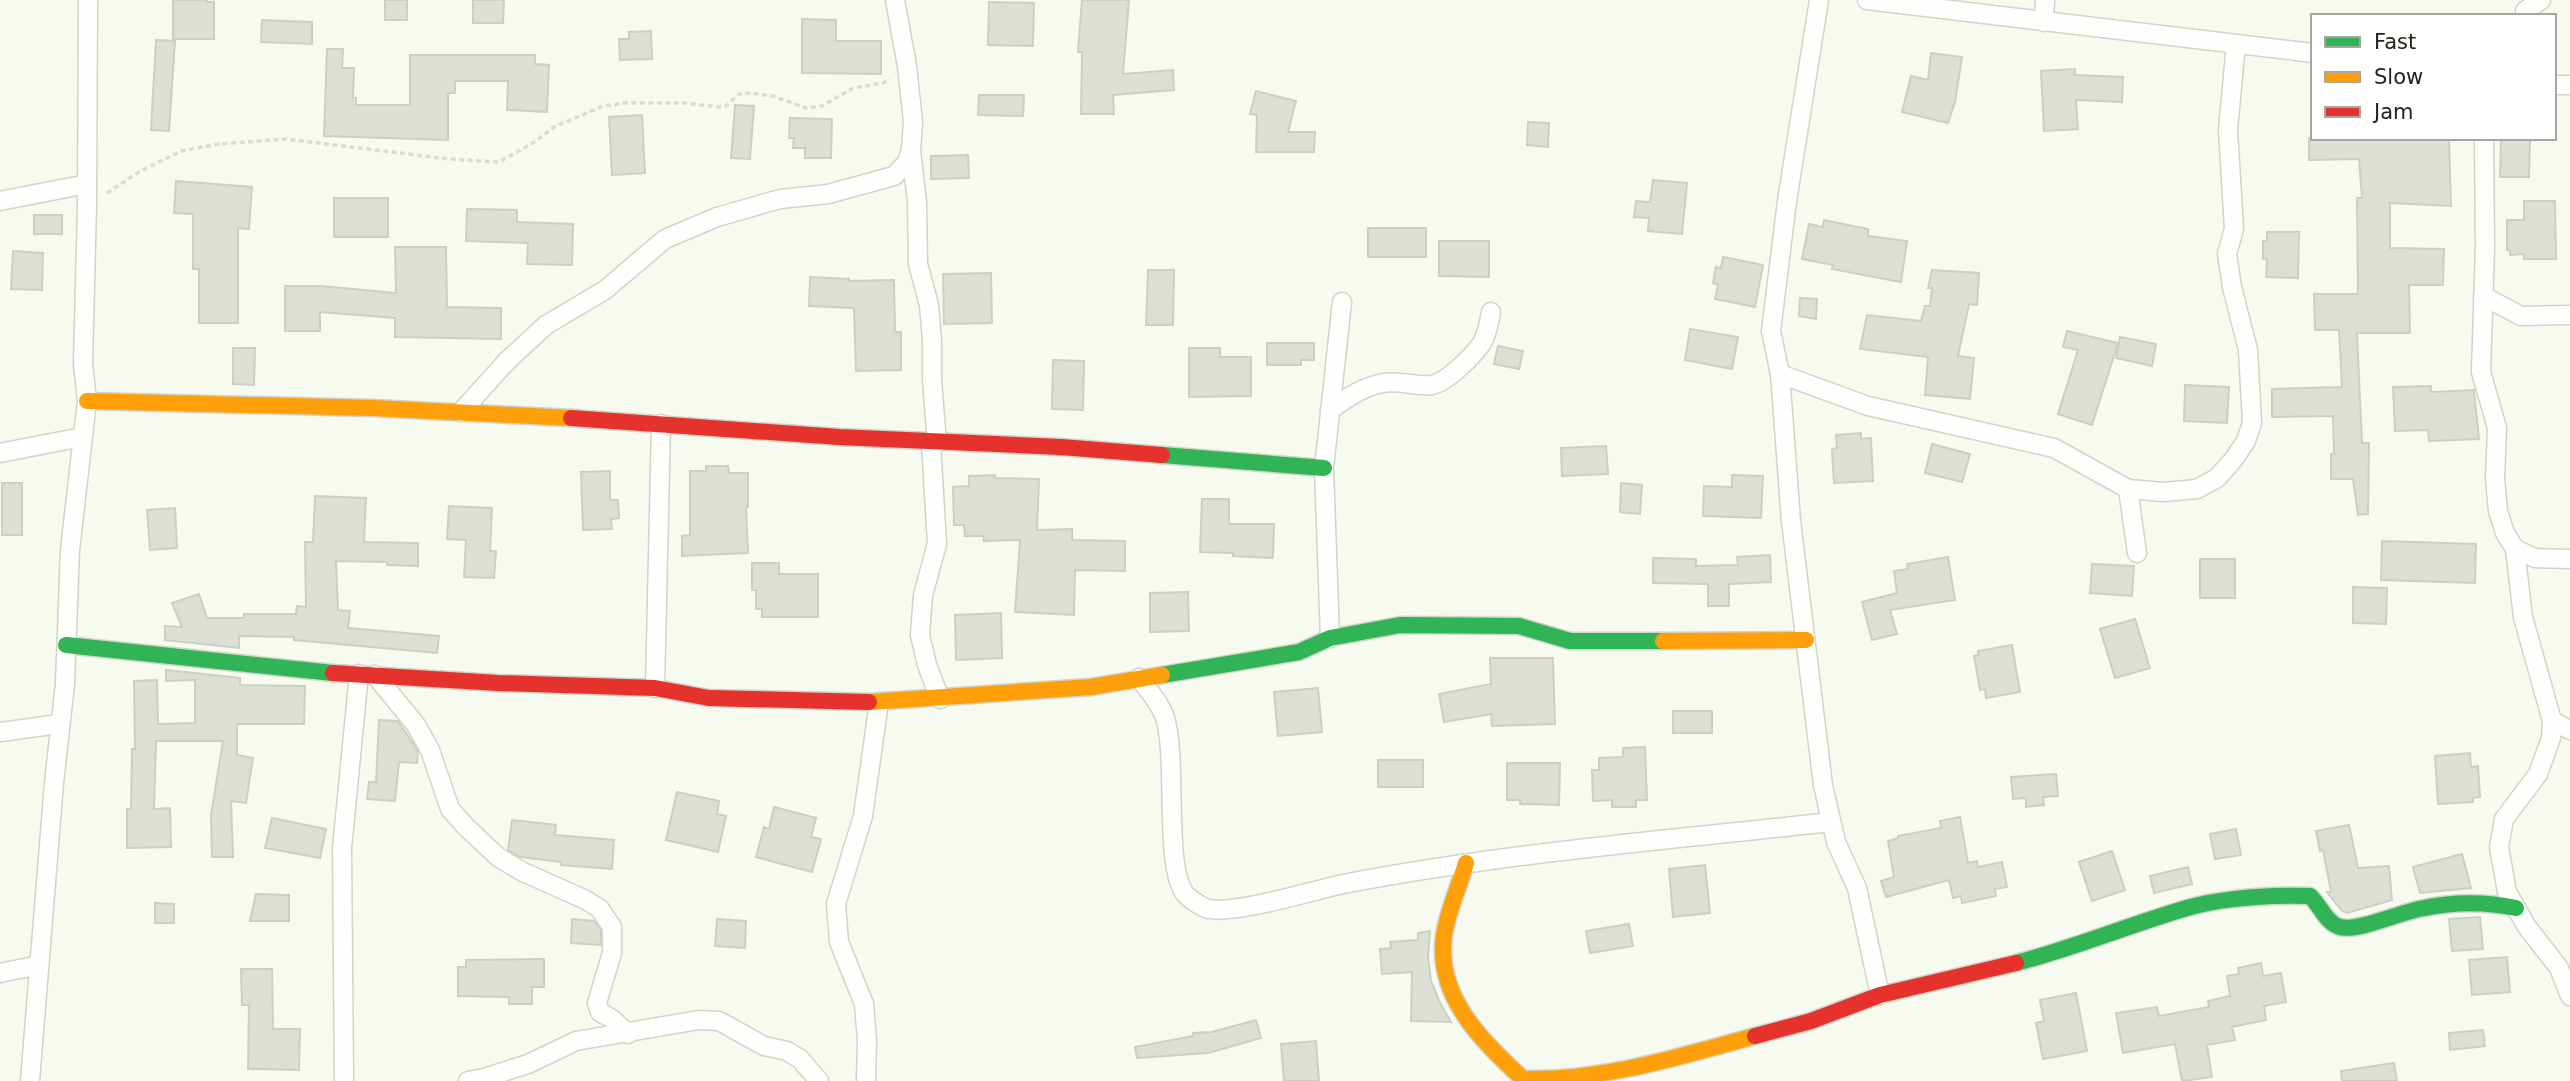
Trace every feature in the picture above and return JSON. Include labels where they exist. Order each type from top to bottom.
[{"type":"street","points":[[30,1081],[59,724],[65,684],[70,550],[87,401],[83,364],[88,0]]},
{"type":"street","points":[[895,0],[907,66],[913,122],[911,150],[917,202],[919,264],[929,305],[932,340],[937,544],[923,595],[920,635],[927,665],[940,699]]},
{"type":"street","points":[[1819,0],[1787,201],[1771,331],[1780,374],[1791,521],[1823,785],[1836,842],[1857,888],[1880,995]]},
{"type":"street","points":[[1867,0],[2311,53]]},
{"type":"street","points":[[2044,22],[2045,0]]},
{"type":"street","points":[[2525,9],[2541,0]]},
{"type":"street","points":[[1780,374],[1868,405],[2054,448],[2128,489],[2164,492],[2197,489],[2217,478],[2246,441],[2252,423],[2248,351],[2232,288],[2227,254],[2234,229],[2228,130],[2236,44]]},
{"type":"street","points":[[2484,140],[2481,372],[2497,428],[2495,480],[2498,511],[2505,533],[2515,549],[2523,617],[2552,722],[2551,738],[2538,774],[2504,819],[2499,847],[2507,892],[2527,927],[2559,968],[2570,996]]},
{"type":"street","points":[[461,412],[507,361],[546,325],[605,290],[665,239],[716,217],[780,200],[828,194],[894,176],[906,162],[911,150]]},
{"type":"street","points":[[0,201],[87,184]]},
{"type":"street","points":[[2483,296],[2521,316],[2570,315]]},
{"type":"street","points":[[1330,638],[1324,467],[1342,302]]},
{"type":"street","points":[[1330,410],[1361,389],[1385,382],[1429,385],[1439,383],[1455,372],[1483,342],[1491,312]]},
{"type":"street","points":[[87,401],[534,415],[934,443],[1060,447],[1324,467]]},
{"type":"street","points":[[655,688],[661,424]]},
{"type":"street","points":[[0,453],[82,438]]},
{"type":"street","points":[[2128,489],[2137,553]]},
{"type":"street","points":[[2515,549],[2535,558],[2570,559]]},
{"type":"street","points":[[66,645],[367,675],[655,688],[709,698],[878,702],[1091,687],[1299,652],[1330,638],[1400,625],[1519,626],[1570,641],[1805,640]]},
{"type":"street","points":[[367,675],[416,725],[430,750],[450,809],[466,827],[498,857],[521,872],[586,900],[600,909],[612,927],[612,953],[597,1003],[600,1012],[628,1034]]},
{"type":"street","points":[[344,1081],[342,848],[367,675]]},
{"type":"street","points":[[1139,678],[1166,718],[1172,763],[1176,869],[1185,894],[1205,908],[1227,910],[1347,884],[1572,848],[1629,845],[1831,822]]},
{"type":"street","points":[[866,1081],[864,1004],[839,942],[836,904],[863,816],[878,702]]},
{"type":"street","points":[[2552,722],[2570,730]]},
{"type":"street","points":[[0,732],[59,724]]},
{"type":"street","points":[[1465,863],[1444,936],[1443,968],[1453,1000],[1486,1045],[1521,1080],[1559,1081],[1641,1067],[1811,1021],[1880,995],[1933,985],[2023,961],[2188,908],[2235,899],[2274,895],[2310,896],[2321,905],[2328,921],[2338,927],[2369,925],[2385,918],[2461,903],[2495,902],[2516,908]]},
{"type":"street","points":[[0,972],[39,965]]},
{"type":"street","points":[[468,1081],[528,1064],[576,1041],[699,1020],[719,1021],[764,1046],[787,1051],[800,1059],[819,1081]]},
{"type":"path","points":[[87,205],[139,172],[181,151],[206,146],[286,139],[449,159],[499,162],[533,143],[554,127],[603,106],[625,103],[685,103],[719,107],[726,106],[739,94],[751,93],[773,96],[806,108],[821,106],[853,88],[883,83],[907,66]]},
{"type":"building","points":[[173,0],[214,2],[214,39],[173,39]]},
{"type":"building","points":[[385,0],[407,0],[407,20],[385,20]]},
{"type":"building","points":[[473,0],[504,0],[503,23],[473,23]]},
{"type":"building","points":[[1082,0],[1129,0],[1123,74],[1173,70],[1174,90],[1113,95],[1114,114],[1081,114],[1082,52],[1078,52]]},
{"type":"building","points":[[989,2],[1034,3],[1033,46],[988,45]]},
{"type":"building","points":[[802,19],[836,20],[836,41],[881,41],[881,74],[802,73]]},
{"type":"building","points":[[262,20],[312,22],[312,44],[261,42]]},
{"type":"building","points":[[651,31],[652,59],[620,60],[619,39],[629,39],[629,32]]},
{"type":"building","points":[[156,40],[175,41],[169,131],[151,130]]},
{"type":"building","points":[[327,49],[343,49],[342,68],[354,68],[353,98],[356,98],[356,105],[410,105],[410,55],[535,55],[535,64],[549,65],[547,112],[507,110],[508,81],[455,81],[455,93],[448,93],[448,140],[324,136]]},
{"type":"building","points":[[1931,53],[1962,57],[1955,102],[1948,123],[1902,112],[1911,76],[1928,80]]},
{"type":"building","points":[[2075,69],[2075,75],[2123,77],[2122,102],[2076,100],[2078,129],[2044,131],[2041,71]]},
{"type":"building","points":[[1256,91],[1296,101],[1288,132],[1315,132],[1314,152],[1256,152],[1257,115],[1250,114]]},
{"type":"building","points":[[979,95],[1024,95],[1023,116],[978,115]]},
{"type":"building","points":[[735,105],[754,106],[750,159],[731,158]]},
{"type":"building","points":[[642,115],[645,173],[612,175],[609,117]]},
{"type":"building","points":[[790,118],[832,119],[831,158],[805,158],[805,148],[793,148],[794,138],[789,138]]},
{"type":"building","points":[[1528,122],[1549,123],[1548,147],[1527,145]]},
{"type":"building","points":[[2309,138],[2449,140],[2451,206],[2390,203],[2390,248],[2444,249],[2443,285],[2409,285],[2410,333],[2357,333],[2362,443],[2369,443],[2368,514],[2358,515],[2353,479],[2331,479],[2331,454],[2334,454],[2333,416],[2272,417],[2272,389],[2342,387],[2339,330],[2315,330],[2314,294],[2358,294],[2357,198],[2362,198],[2359,159],[2309,160]]},
{"type":"building","points":[[2501,140],[2530,140],[2529,177],[2500,177]]},
{"type":"building","points":[[968,155],[969,178],[931,179],[931,156]]},
{"type":"building","points":[[1653,180],[1687,183],[1682,234],[1648,231],[1649,218],[1634,217],[1636,201],[1650,202]]},
{"type":"building","points":[[176,181],[252,187],[249,229],[238,228],[238,323],[199,323],[199,269],[193,269],[193,214],[174,213]]},
{"type":"building","points":[[334,198],[388,198],[388,237],[334,237]]},
{"type":"building","points":[[2524,201],[2555,201],[2556,259],[2524,259],[2524,254],[2510,255],[2510,250],[2507,250],[2507,220],[2524,220]]},
{"type":"building","points":[[467,209],[517,210],[517,222],[573,224],[572,265],[527,264],[528,243],[466,241]]},
{"type":"building","points":[[34,215],[62,215],[62,234],[34,234]]},
{"type":"building","points":[[1824,220],[1868,229],[1868,236],[1907,241],[1901,282],[1832,269],[1833,265],[1802,259],[1809,224],[1823,227]]},
{"type":"building","points":[[1368,228],[1426,228],[1426,257],[1368,257]]},
{"type":"building","points":[[2267,232],[2299,232],[2298,278],[2266,277],[2267,259],[2263,259],[2263,241],[2267,241]]},
{"type":"building","points":[[1439,241],[1489,241],[1489,277],[1439,276]]},
{"type":"building","points":[[395,247],[446,247],[447,307],[501,308],[501,339],[395,337],[395,318],[320,312],[320,331],[285,331],[285,286],[320,286],[396,293]]},
{"type":"building","points":[[13,251],[43,253],[42,290],[11,289]]},
{"type":"building","points":[[1723,257],[1763,265],[1755,307],[1715,299],[1718,285],[1713,283],[1716,267],[1721,268]]},
{"type":"building","points":[[1148,270],[1174,270],[1173,325],[1146,325]]},
{"type":"building","points":[[1932,270],[1979,273],[1977,305],[1969,304],[1958,356],[1974,358],[1970,399],[1925,395],[1928,357],[1860,349],[1867,315],[1921,321],[1925,306],[1930,306],[1932,288],[1928,288]]},
{"type":"building","points":[[991,273],[992,323],[944,324],[943,274]]},
{"type":"building","points":[[810,277],[849,281],[894,280],[895,332],[901,332],[901,370],[856,371],[854,308],[809,306]]},
{"type":"building","points":[[1800,298],[1817,299],[1816,319],[1799,316]]},
{"type":"building","points":[[1690,329],[1738,337],[1732,369],[1685,360]]},
{"type":"building","points":[[2067,331],[2118,343],[2092,425],[2058,414],[2078,350],[2063,347]]},
{"type":"building","points":[[2120,337],[2156,344],[2152,366],[2116,358]]},
{"type":"building","points":[[1267,343],[1314,343],[1314,360],[1301,360],[1301,365],[1267,365]]},
{"type":"building","points":[[1498,346],[1523,351],[1519,369],[1494,364]]},
{"type":"building","points":[[233,348],[255,348],[254,385],[233,384]]},
{"type":"building","points":[[1189,348],[1220,348],[1220,357],[1251,357],[1251,396],[1189,397]]},
{"type":"building","points":[[1053,360],[1084,361],[1083,410],[1052,409]]},
{"type":"building","points":[[2185,385],[2229,387],[2227,423],[2184,421]]},
{"type":"building","points":[[2431,386],[2431,392],[2474,390],[2479,439],[2429,441],[2428,430],[2395,431],[2393,387]]},
{"type":"building","points":[[1861,433],[1861,439],[1871,438],[1873,481],[1834,483],[1832,449],[1837,448],[1836,435]]},
{"type":"building","points":[[1932,444],[1970,454],[1962,482],[1925,473]]},
{"type":"building","points":[[1606,446],[1608,474],[1562,476],[1561,448]]},
{"type":"building","points":[[706,466],[728,466],[729,473],[748,473],[748,553],[682,556],[682,536],[690,535],[690,471],[706,471]]},
{"type":"building","points":[[610,471],[610,500],[618,500],[619,518],[611,519],[612,529],[583,530],[581,472]]},
{"type":"building","points":[[995,475],[995,478],[1039,479],[1037,530],[1072,529],[1072,540],[1125,541],[1125,571],[1075,570],[1074,615],[1015,612],[1020,540],[984,541],[983,536],[965,536],[964,525],[954,525],[953,487],[969,486],[969,476]]},
{"type":"building","points":[[1732,475],[1763,476],[1761,518],[1703,516],[1704,486],[1732,487]]},
{"type":"building","points":[[2,483],[22,483],[22,535],[2,535]]},
{"type":"building","points":[[1621,483],[1642,485],[1640,514],[1620,512]]},
{"type":"building","points":[[315,496],[366,498],[364,542],[418,543],[418,566],[387,565],[387,562],[336,561],[338,610],[350,611],[348,628],[439,636],[437,653],[294,640],[294,637],[239,636],[239,648],[165,640],[165,626],[182,627],[172,603],[199,594],[207,618],[244,618],[244,614],[296,614],[297,606],[306,607],[305,542],[313,542]]},
{"type":"building","points":[[1202,499],[1229,499],[1229,524],[1274,524],[1273,558],[1200,552]]},
{"type":"building","points":[[449,506],[492,508],[490,551],[496,551],[494,578],[464,577],[466,540],[447,539]]},
{"type":"building","points":[[175,508],[177,548],[150,550],[147,510]]},
{"type":"building","points":[[2382,541],[2476,544],[2475,583],[2381,580]]},
{"type":"building","points":[[1770,555],[1771,582],[1729,584],[1729,606],[1708,606],[1708,584],[1653,583],[1653,558],[1696,559],[1696,566],[1738,565],[1737,557]]},
{"type":"building","points":[[1948,557],[1955,600],[1890,610],[1897,634],[1872,640],[1862,602],[1897,593],[1894,571],[1908,569],[1907,564]]},
{"type":"building","points":[[2200,559],[2235,559],[2235,598],[2200,598]]},
{"type":"building","points":[[752,563],[779,563],[779,574],[818,574],[818,617],[762,617],[762,609],[756,609],[756,590],[752,590]]},
{"type":"building","points":[[2092,564],[2134,566],[2132,596],[2090,593]]},
{"type":"building","points":[[2353,587],[2387,588],[2386,624],[2353,623]]},
{"type":"building","points":[[1188,592],[1189,631],[1150,632],[1150,593]]},
{"type":"building","points":[[1001,613],[1002,658],[956,660],[955,615]]},
{"type":"building","points":[[2135,619],[2150,668],[2115,678],[2100,629]]},
{"type":"building","points":[[2012,645],[2020,692],[1986,698],[1985,689],[1980,690],[1974,656],[1978,655],[1978,651]]},
{"type":"building","points":[[1490,658],[1553,658],[1555,724],[1492,726],[1491,714],[1444,722],[1439,694],[1491,684]]},
{"type":"building","points":[[166,670],[240,678],[240,685],[305,686],[304,724],[237,724],[237,755],[253,758],[246,803],[231,801],[233,857],[212,857],[211,815],[223,741],[156,741],[154,809],[170,808],[171,847],[127,848],[127,809],[131,809],[132,749],[135,749],[134,681],[157,680],[158,724],[195,723],[195,680],[166,681]]},
{"type":"building","points":[[1318,688],[1322,732],[1278,736],[1274,692]]},
{"type":"building","points":[[1673,711],[1712,711],[1712,733],[1673,733]]},
{"type":"building","points":[[379,720],[398,721],[418,751],[417,763],[399,762],[395,801],[367,799],[369,782],[376,782]]},
{"type":"building","points":[[1645,747],[1647,800],[1636,800],[1636,807],[1612,807],[1612,800],[1593,801],[1592,770],[1599,770],[1599,758],[1623,757],[1623,748]]},
{"type":"building","points":[[2470,753],[2471,767],[2478,766],[2480,797],[2473,798],[2473,802],[2438,804],[2435,756]]},
{"type":"building","points":[[1378,760],[1423,760],[1423,787],[1378,787]]},
{"type":"building","points":[[1507,763],[1560,763],[1559,805],[1520,804],[1520,800],[1507,800]]},
{"type":"building","points":[[2056,774],[2058,796],[2043,797],[2044,805],[2026,807],[2026,798],[2013,799],[2011,777]]},
{"type":"building","points":[[677,792],[719,801],[717,814],[726,816],[718,852],[666,840]]},
{"type":"building","points":[[774,807],[816,818],[811,837],[821,839],[812,872],[756,857],[764,827],[769,829]]},
{"type":"building","points":[[1960,817],[1968,863],[1977,861],[1978,867],[2002,862],[2007,887],[1995,889],[1996,896],[1962,903],[1961,896],[1953,898],[1949,880],[1886,897],[1881,881],[1894,877],[1888,841],[1898,836],[1941,828],[1940,821]]},
{"type":"building","points":[[272,818],[326,829],[320,858],[265,848]]},
{"type":"building","points":[[512,820],[556,825],[555,835],[614,840],[612,869],[561,865],[561,862],[520,857],[508,850]]},
{"type":"building","points":[[2349,825],[2358,868],[2389,866],[2392,900],[2347,913],[2342,911],[2327,892],[2331,892],[2323,850],[2320,851],[2316,831]]},
{"type":"building","points":[[2236,829],[2241,855],[2215,859],[2210,834]]},
{"type":"building","points":[[2112,851],[2125,890],[2092,901],[2079,862]]},
{"type":"building","points":[[2462,854],[2471,888],[2420,893],[2413,867]]},
{"type":"building","points":[[1705,865],[1710,913],[1673,917],[1669,869]]},
{"type":"building","points":[[2188,867],[2192,884],[2154,893],[2150,876]]},
{"type":"building","points":[[256,894],[289,895],[289,921],[250,921]]},
{"type":"building","points":[[155,903],[174,904],[174,923],[155,923]]},
{"type":"building","points":[[2480,917],[2483,949],[2452,951],[2449,919]]},
{"type":"building","points":[[572,919],[594,921],[601,930],[601,945],[571,943]]},
{"type":"building","points":[[717,919],[746,921],[745,948],[715,946]]},
{"type":"building","points":[[1629,924],[1633,946],[1590,953],[1586,931]]},
{"type":"building","points":[[1430,931],[1428,957],[1431,981],[1451,1022],[1411,1021],[1412,972],[1382,974],[1380,949],[1391,948],[1390,942],[1418,940],[1418,933]]},
{"type":"building","points":[[2507,957],[2510,992],[2472,995],[2469,960]]},
{"type":"building","points":[[544,959],[544,987],[532,987],[532,1004],[509,1004],[509,997],[458,996],[458,967],[466,967],[466,960]]},
{"type":"building","points":[[2261,963],[2263,976],[2281,973],[2286,1002],[2264,1006],[2266,1020],[2232,1027],[2235,1040],[2207,1045],[2212,1077],[2182,1081],[2175,1044],[2123,1053],[2116,1013],[2157,1007],[2159,1016],[2209,1007],[2208,1001],[2230,996],[2227,976],[2239,974],[2238,968]]},
{"type":"building","points":[[241,969],[272,969],[273,1029],[300,1029],[299,1070],[248,1069],[249,1005],[242,1005]]},
{"type":"building","points":[[2076,993],[2087,1051],[2043,1059],[2036,1023],[2044,1021],[2040,1000]]},
{"type":"building","points":[[1256,1020],[1261,1038],[1208,1053],[1137,1058],[1135,1047],[1193,1036],[1193,1033],[1212,1032]]},
{"type":"building","points":[[2483,1030],[2485,1046],[2450,1050],[2449,1033]]},
{"type":"building","points":[[1316,1041],[1319,1081],[1284,1081],[1281,1044]]},
{"type":"building","points":[[2394,1063],[2397,1081],[2342,1081],[2341,1071]]},
{"type":"traffic: fast","points":[[1162,455],[1324,468]]},
{"type":"traffic: fast","points":[[1162,675],[1299,652],[1330,638],[1400,625],[1519,626],[1570,641],[1663,641]]},
{"type":"traffic: fast","points":[[66,645],[333,673]]},
{"type":"traffic: fast","points":[[2016,963],[2187,908],[2233,899],[2310,896],[2331,922],[2347,928],[2443,905],[2479,903],[2516,908]]},
{"type":"traffic: slow","points":[[87,401],[373,408],[571,418]]},
{"type":"traffic: slow","points":[[1663,641],[1806,640]]},
{"type":"traffic: slow","points":[[869,702],[1091,687],[1162,675]]},
{"type":"traffic: slow","points":[[1466,863],[1444,935],[1443,957],[1447,978],[1465,1016],[1492,1049],[1523,1079],[1552,1079],[1611,1072],[1755,1036]]},
{"type":"traffic: jam","points":[[571,418],[839,437],[1061,447],[1162,455]]},
{"type":"traffic: jam","points":[[333,673],[498,683],[655,688],[709,698],[869,702]]},
{"type":"traffic: jam","points":[[1755,1036],[1811,1021],[1880,995],[2016,963]]}]
